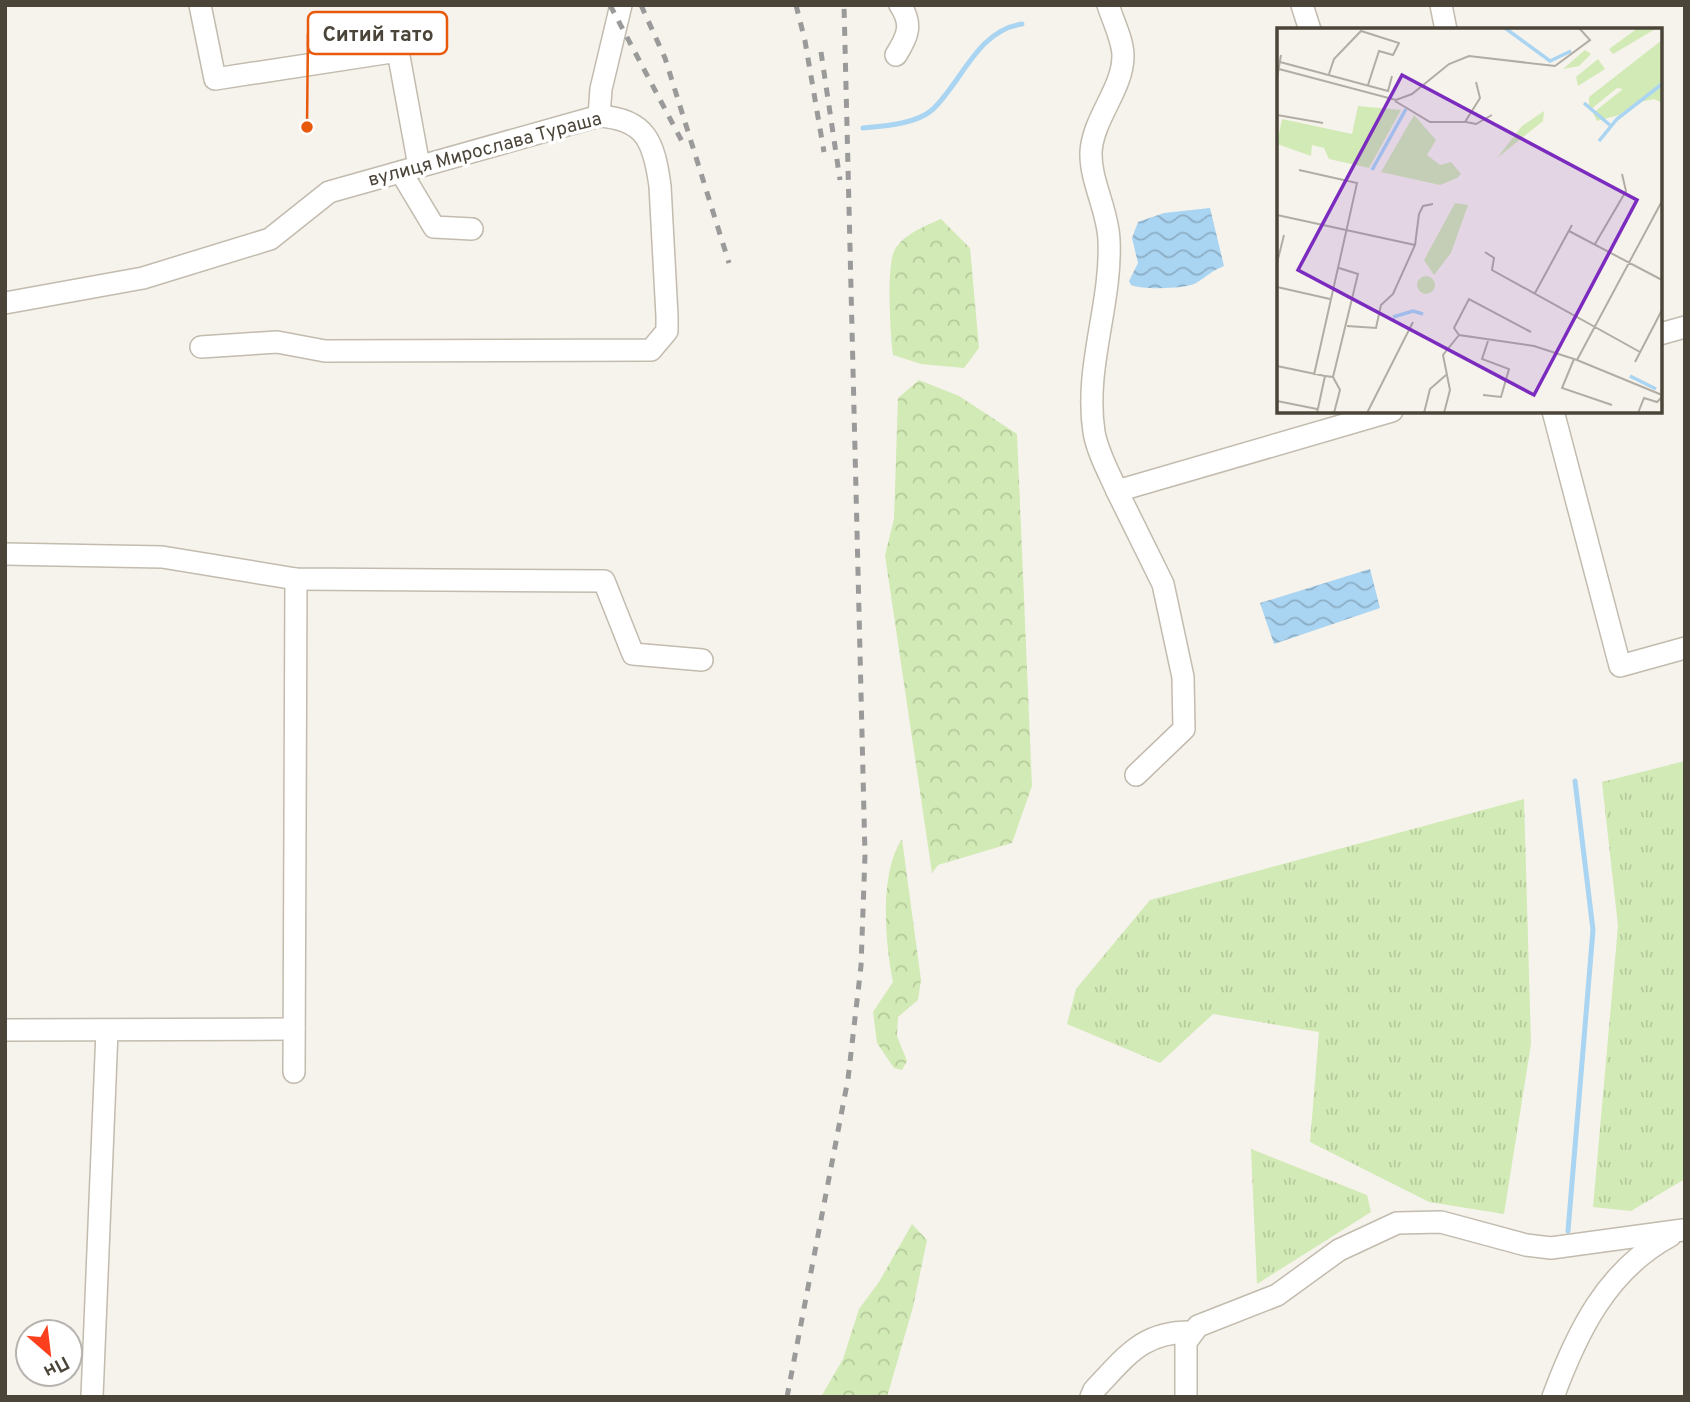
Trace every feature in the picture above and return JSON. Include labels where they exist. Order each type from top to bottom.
[{"type":"street","points":[[200,5],[215,79],[398,51],[410,169],[434,227],[472,229]]},
{"type":"street","points":[[599,116],[601,89],[621,5]]},
{"type":"street","points":[[896,55],[908,37],[909,18],[900,5]]},
{"type":"street","points":[[1108,5],[1123,52],[1122,68],[1105,106],[1091,149],[1092,166],[1103,201],[1109,240],[1107,291],[1094,369],[1094,433],[1117,491],[1163,584],[1183,677],[1184,729],[1136,775]]},
{"type":"street","points":[[1302,5],[1309,28]]},
{"type":"street","points":[[1441,5],[1446,28]]},
{"type":"street","name":"вулиця Мирослава Тураша","points":[[5,303],[143,278],[270,239],[329,192],[599,116],[624,117],[643,130],[657,164],[667,331],[651,350],[325,351],[277,342],[201,346]]},
{"type":"street","points":[[1662,333],[1685,327]]},
{"type":"street","points":[[1117,491],[1385,413]]},
{"type":"street","points":[[1554,413],[1620,666],[1685,648]]},
{"type":"street","points":[[5,554],[162,557],[296,579],[604,581],[633,654],[702,660]]},
{"type":"street","points":[[294,1072],[296,579]]},
{"type":"street","points":[[5,1030],[294,1029]]},
{"type":"street","points":[[92,1397],[107,1031]]},
{"type":"street","points":[[1186,1397],[1185,1353],[1192,1332],[1198,1326],[1277,1295],[1339,1250],[1397,1223],[1441,1222],[1526,1245],[1551,1248],[1684,1229]]},
{"type":"street","points":[[1553,1397],[1581,1329],[1609,1287],[1652,1246],[1684,1229]]},
{"type":"street","points":[[1091,1397],[1132,1351],[1150,1338],[1168,1332],[1192,1332]]},
{"type":"green space","points":[[941,219],[970,248],[979,348],[964,368],[921,364],[893,355],[890,289],[893,254],[907,236]]},
{"type":"green space","points":[[919,380],[959,396],[1017,434],[1032,786],[1012,843],[938,865],[932,873],[885,555],[894,519],[898,398]]},
{"type":"green space","points":[[1685,761],[1685,1179],[1631,1211],[1593,1207],[1618,926],[1602,782]]},
{"type":"green space","points":[[1524,799],[1531,1044],[1504,1214],[1429,1202],[1310,1142],[1319,1032],[1213,1014],[1160,1063],[1067,1024],[1076,989],[1150,900]]},
{"type":"green space","points":[[902,839],[921,980],[918,1000],[898,1017],[897,1036],[907,1061],[902,1070],[894,1068],[877,1043],[873,1012],[893,982],[886,928],[887,889],[890,870]]},
{"type":"green space","points":[[1251,1149],[1367,1195],[1371,1212],[1257,1284]]},
{"type":"green space","points":[[912,1224],[927,1240],[913,1307],[887,1397],[821,1397],[843,1359],[859,1309],[879,1282]]},
{"type":"water","points":[[1210,208],[1224,266],[1191,285],[1154,288],[1131,285],[1129,281],[1138,263],[1132,238],[1138,222],[1164,213]]},
{"type":"water","points":[[1370,569],[1380,608],[1274,644],[1260,603]]},
{"type":"waterway","points":[[863,128],[899,124],[925,115],[942,99],[981,47],[1006,28],[1022,24]]},
{"type":"waterway","points":[[1568,1231],[1593,930],[1575,781]]},
{"type":"railway","points":[[610,5],[685,147]]},
{"type":"railway","points":[[641,5],[665,58],[729,263]]},
{"type":"railway","points":[[796,5],[805,41],[824,152]]},
{"type":"railway","points":[[787,1397],[848,1079],[861,966],[865,855],[844,5]]},
{"type":"railway","points":[[821,52],[840,180]]},
{"type":"place","name":"Ситий тато","points":[[307,127]]}]
